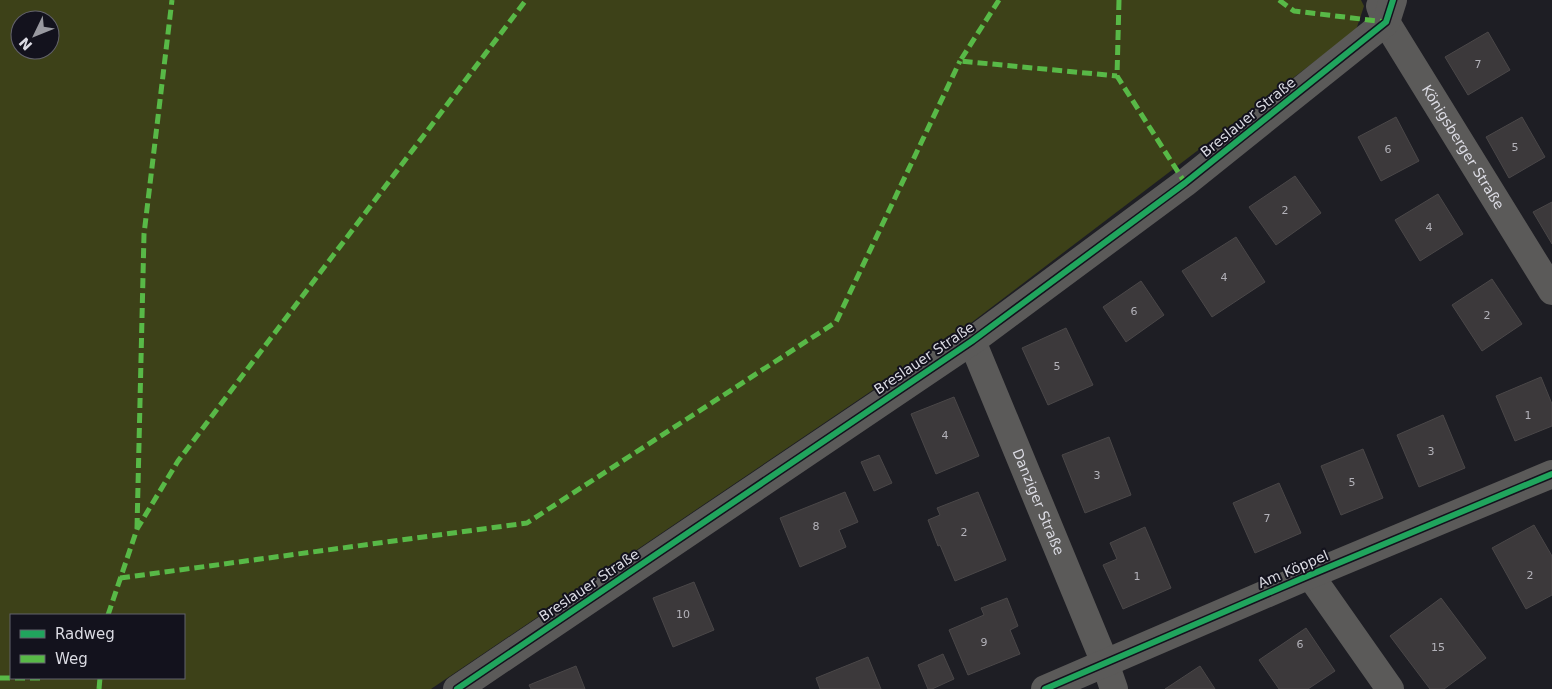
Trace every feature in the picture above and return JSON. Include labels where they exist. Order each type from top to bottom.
[{"type":"street","name":"Königsberger Straße","points":[[1386,7],[1525,249],[1552,291]]},
{"type":"street","name":"Breslauer Straße","points":[[457,689],[972,341],[1185,183],[1386,7]]},
{"type":"street","name":"Danziger Straße","points":[[972,341],[1114,689]]},
{"type":"street","name":"Am Köppel","points":[[1045,689],[1552,474]]},
{"type":"street","points":[[1310,575],[1390,689]]},
{"type":"green space","points":[[0,0],[1361,0],[1364,6],[1356,30],[963,329],[431,689],[0,689]]},
{"type":"building","points":[[1488,32],[1510,70],[1468,95],[1445,57]]},
{"type":"building","points":[[1396,117],[1419,161],[1381,181],[1358,137]]},
{"type":"building","points":[[1522,117],[1545,157],[1509,178],[1486,137]]},
{"type":"building","points":[[1295,176],[1321,213],[1276,245],[1249,207]]},
{"type":"building","points":[[1438,194],[1463,234],[1420,261],[1395,220]]},
{"type":"building","points":[[1552,202],[1552,244],[1533,212]]},
{"type":"building","points":[[1236,237],[1265,282],[1212,317],[1182,271]]},
{"type":"building","points":[[1492,279],[1522,324],[1482,351],[1452,305]]},
{"type":"building","points":[[1141,281],[1164,315],[1126,342],[1103,307]]},
{"type":"building","points":[[1066,328],[1093,385],[1048,405],[1022,348]]},
{"type":"building","points":[[1541,377],[1552,404],[1552,426],[1515,441],[1496,396]]},
{"type":"building","points":[[954,397],[979,456],[936,474],[911,414]]},
{"type":"building","points":[[1443,415],[1465,468],[1419,487],[1397,435]]},
{"type":"building","points":[[1109,437],[1131,495],[1085,513],[1062,455]]},
{"type":"building","points":[[1363,449],[1383,498],[1341,515],[1321,466]]},
{"type":"building","points":[[879,455],[892,483],[874,491],[861,462]]},
{"type":"building","points":[[1279,483],[1301,533],[1255,553],[1233,503]]},
{"type":"building","points":[[845,492],[858,522],[839,530],[846,547],[800,567],[780,518]]},
{"type":"building","points":[[978,492],[1006,560],[955,581],[928,520],[940,515],[937,508]]},
{"type":"building","points":[[1534,525],[1552,556],[1552,595],[1526,609],[1492,548]]},
{"type":"building","points":[[1145,527],[1171,588],[1123,609],[1103,565],[1117,559],[1110,543]]},
{"type":"building","points":[[694,582],[714,630],[673,647],[653,598]]},
{"type":"building","points":[[1007,598],[1018,626],[1010,630],[1020,654],[968,675],[949,630],[984,615],[981,608]]},
{"type":"building","points":[[1441,598],[1486,658],[1444,689],[1430,689],[1390,636]]},
{"type":"building","points":[[1306,628],[1335,671],[1308,689],[1279,689],[1259,660]]},
{"type":"building","points":[[943,654],[954,679],[928,689],[918,665]]},
{"type":"building","points":[[868,657],[881,689],[820,689],[816,678]]},
{"type":"building","points":[[576,666],[585,689],[531,689],[529,685]]},
{"type":"building","points":[[1200,666],[1215,689],[1165,689]]},
{"type":"marked path","points":[[137,528],[144,234],[172,0]]},
{"type":"marked path","points":[[108,614],[137,529],[178,461],[526,0]]},
{"type":"marked path","points":[[999,0],[960,61],[1117,76]]},
{"type":"marked path","points":[[1119,0],[1117,76],[1185,183]]},
{"type":"marked path","points":[[1279,0],[1294,11],[1386,22]]},
{"type":"marked path","points":[[120,578],[527,523],[836,322],[960,61]]},
{"type":"marked path","points":[[0,678],[10,678]]},
{"type":"marked path","points":[[99,689],[100,679]]},
{"type":"cycle path","points":[[457,689],[972,341],[1185,183],[1386,22],[1393,0]]},
{"type":"cycle path","points":[[1045,689],[1552,474]]}]
